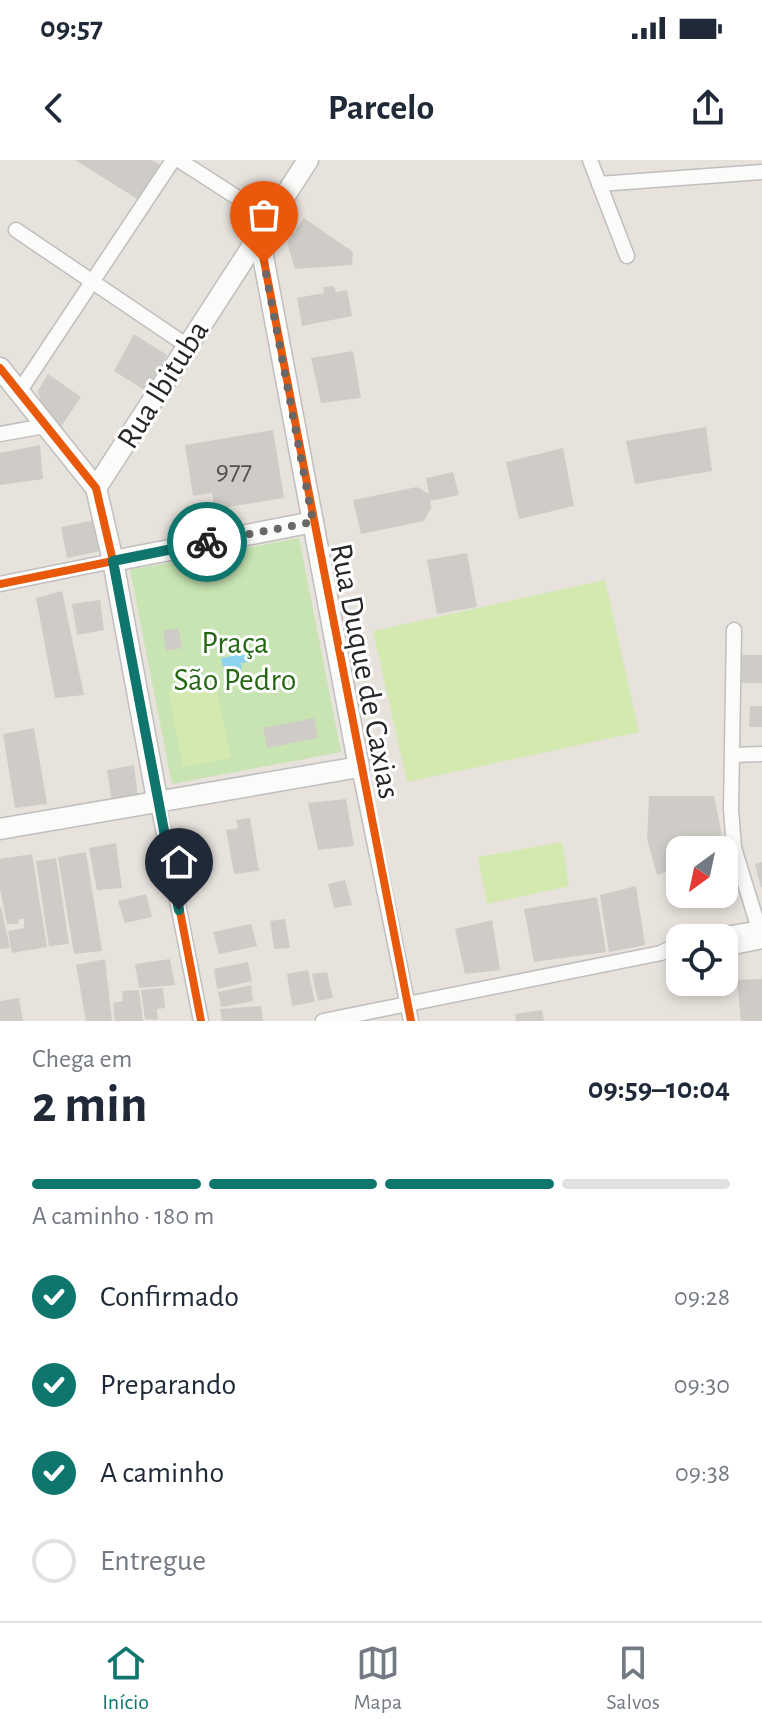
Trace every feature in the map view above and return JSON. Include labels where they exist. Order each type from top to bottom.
[{"type":"street","points":[[19,392],[173,160]]},
{"type":"street","points":[[179,160],[264,227]]},
{"type":"street","name":"Rua Ibituba","points":[[96,488],[308,160]]},
{"type":"street","points":[[590,160],[627,256]]},
{"type":"street","points":[[692,177],[703,160]]},
{"type":"street","points":[[599,184],[762,172]]},
{"type":"street","name":"Rua Duque de Caxias","points":[[264,227],[313,522],[410,1014]]},
{"type":"street","points":[[16,230],[186,345]]},
{"type":"street","points":[[0,368],[96,488],[113,561],[201,1021]]},
{"type":"street","points":[[0,434],[45,426]]},
{"type":"street","points":[[0,584],[313,522]]},
{"type":"street","points":[[734,630],[734,848],[761,933]]},
{"type":"street","points":[[733,755],[762,754]]},
{"type":"street","points":[[0,829],[157,799],[359,767]]},
{"type":"street","points":[[738,935],[761,933]]},
{"type":"street","points":[[738,943],[761,933]]},
{"type":"street","points":[[323,1021],[410,1014],[666,950]]},
{"type":"street","points":[[661,953],[666,954]]},
{"type":"green space","name":"Praça São Pedro","points":[[299,538],[341,752],[172,784],[130,570]]},
{"type":"green space","points":[[605,580],[639,732],[407,782],[373,631]]},
{"type":"green space","points":[[215,681],[231,758],[183,767],[168,691]]},
{"type":"green space","points":[[562,842],[569,886],[487,904],[478,857]]},
{"type":"water","points":[[236,646],[238,655],[248,654],[250,662],[241,663],[242,673],[234,675],[232,666],[223,667],[221,658],[230,657],[228,647]]},
{"type":"building","points":[[75,160],[152,160],[160,165],[139,200]]},
{"type":"building","points":[[304,218],[353,252],[352,265],[295,269],[287,243]]},
{"type":"building","points":[[334,286],[336,292],[347,290],[352,316],[302,326],[297,298],[324,293],[323,287]]},
{"type":"building","points":[[134,334],[167,355],[146,391],[114,371]]},
{"type":"building","points":[[353,351],[361,398],[321,403],[311,358]]},
{"type":"building","points":[[48,374],[81,397],[60,428],[41,404],[38,391]]},
{"type":"building","points":[[706,427],[712,471],[635,484],[626,441]]},
{"type":"building","points":[[273,430],[284,498],[215,509],[212,493],[193,496],[185,445]]},
{"type":"building","points":[[40,445],[43,479],[0,485],[0,453]]},
{"type":"building","points":[[563,448],[574,506],[519,519],[506,462]]},
{"type":"building","points":[[453,472],[459,495],[430,501],[431,508],[424,521],[361,534],[353,500],[417,487],[429,494],[426,478]]},
{"type":"building","points":[[96,520],[101,551],[67,558],[61,527]]},
{"type":"building","points":[[467,553],[477,607],[437,614],[427,560]]},
{"type":"building","points":[[62,591],[84,695],[55,698],[36,598]]},
{"type":"building","points":[[100,600],[104,630],[77,635],[72,604]]},
{"type":"building","points":[[178,628],[182,648],[166,651],[163,631]]},
{"type":"building","points":[[742,655],[762,655],[762,683],[742,683]]},
{"type":"building","points":[[750,706],[762,706],[762,727],[749,727]]},
{"type":"building","points":[[314,718],[318,738],[267,748],[263,728]]},
{"type":"building","points":[[34,728],[47,804],[15,808],[3,734]]},
{"type":"building","points":[[134,765],[138,798],[112,803],[107,770]]},
{"type":"building","points":[[649,796],[714,796],[722,836],[666,836],[666,872],[657,875],[647,839]]},
{"type":"building","points":[[346,799],[354,846],[318,850],[308,803]]},
{"type":"building","points":[[250,818],[259,871],[234,874],[226,830],[238,828],[236,820]]},
{"type":"building","points":[[116,843],[122,888],[97,890],[89,848]]},
{"type":"building","points":[[86,852],[102,951],[74,954],[58,857]]},
{"type":"building","points":[[32,854],[47,947],[12,953],[8,931],[24,928],[24,919],[19,919],[18,924],[7,924],[0,889],[0,859]]},
{"type":"building","points":[[56,858],[69,944],[49,946],[36,861]]},
{"type":"building","points":[[762,862],[762,887],[761,888],[755,864]]},
{"type":"building","points":[[345,880],[352,905],[334,908],[328,884]]},
{"type":"building","points":[[636,886],[645,945],[609,952],[600,895]]},
{"type":"building","points":[[146,894],[152,917],[125,923],[118,901]]},
{"type":"building","points":[[597,897],[606,952],[534,962],[524,909]]},
{"type":"building","points":[[1,907],[10,948],[0,949]]},
{"type":"building","points":[[285,919],[290,948],[274,949],[270,921]]},
{"type":"building","points":[[492,920],[500,970],[465,974],[455,929]]},
{"type":"building","points":[[251,924],[257,946],[219,954],[213,932]]},
{"type":"building","points":[[105,959],[112,1021],[86,1021],[76,965]]},
{"type":"building","points":[[170,959],[175,985],[139,988],[135,964]]},
{"type":"building","points":[[248,962],[252,981],[217,989],[214,969]]},
{"type":"building","points":[[308,970],[315,1002],[292,1006],[287,974]]},
{"type":"building","points":[[327,972],[333,998],[318,1001],[312,974]]},
{"type":"building","points":[[762,979],[762,1021],[741,1021],[738,980]]},
{"type":"building","points":[[251,985],[253,1001],[221,1007],[218,992]]},
{"type":"building","points":[[163,988],[165,1008],[157,1009],[158,1020],[145,1019],[141,990]]},
{"type":"building","points":[[139,990],[143,1021],[115,1021],[113,1003],[123,1001],[122,991]]},
{"type":"building","points":[[19,998],[23,1021],[0,1021],[0,1001]]},
{"type":"building","points":[[261,1006],[263,1021],[222,1021],[220,1009]]},
{"type":"building","points":[[542,1010],[544,1021],[516,1021],[515,1014]]},
{"type":"cycle path","points":[[259,235],[411,1021]]},
{"type":"cycle path","points":[[0,368],[96,488],[113,561],[201,1021]]},
{"type":"cycle path","points":[[0,584],[113,561]]},
{"type":"way so far","points":[[207,542],[313,522],[264,263]]},
{"type":"route","points":[[179,910],[113,561],[207,542]]}]
